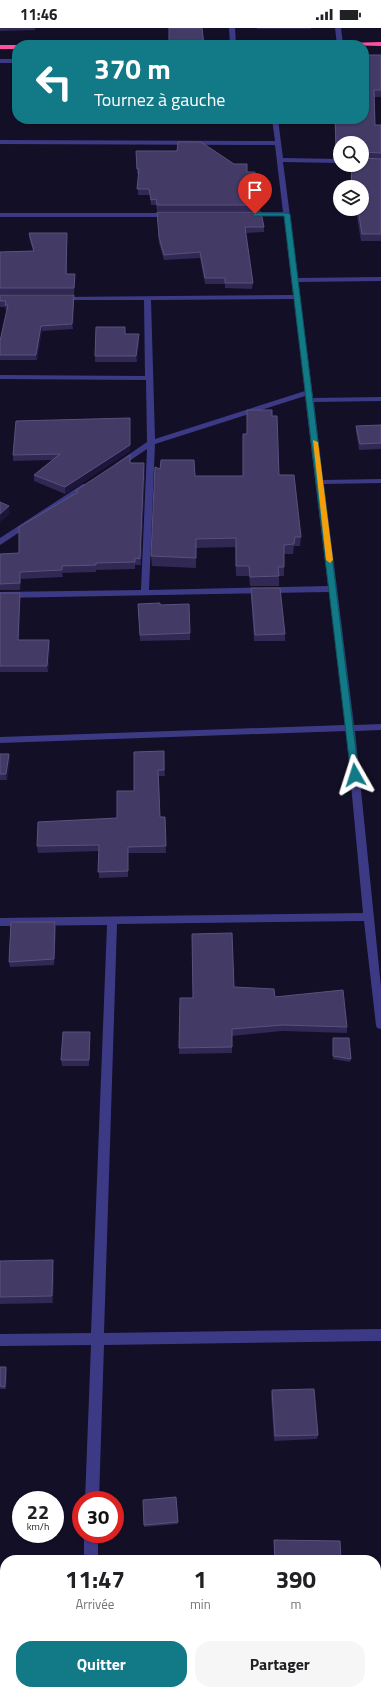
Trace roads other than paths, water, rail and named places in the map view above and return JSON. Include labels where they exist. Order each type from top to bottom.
[{"type":"highway","points":[[369,44],[381,44]]},
{"type":"highway","points":[[0,47],[12,47]]},
{"type":"street","points":[[232,28],[233,40]]},
{"type":"street","points":[[338,28],[339,40]]},
{"type":"street","points":[[0,62],[12,61]]},
{"type":"street","points":[[276,124],[350,728],[369,917],[378,975],[381,1025]]},
{"type":"street","points":[[0,142],[279,143]]},
{"type":"street","points":[[281,160],[333,161]]},
{"type":"street","points":[[239,214],[287,214]]},
{"type":"street","points":[[0,215],[175,215]]},
{"type":"street","points":[[295,280],[381,279]]},
{"type":"street","points":[[53,298],[297,297]]},
{"type":"street","points":[[145,593],[151,443],[147,298]]},
{"type":"street","points":[[0,377],[150,378]]},
{"type":"street","points":[[112,468],[151,443],[309,396],[381,399]]},
{"type":"street","points":[[0,542],[93,481]]},
{"type":"street","points":[[320,482],[381,481]]},
{"type":"street","points":[[0,595],[333,589]]},
{"type":"street","points":[[0,740],[381,727]]},
{"type":"street","points":[[0,922],[369,917]]},
{"type":"street","points":[[92,1491],[112,921]]},
{"type":"street","points":[[0,1340],[381,1335]]},
{"type":"street","points":[[90,1555],[91,1543]]}]
